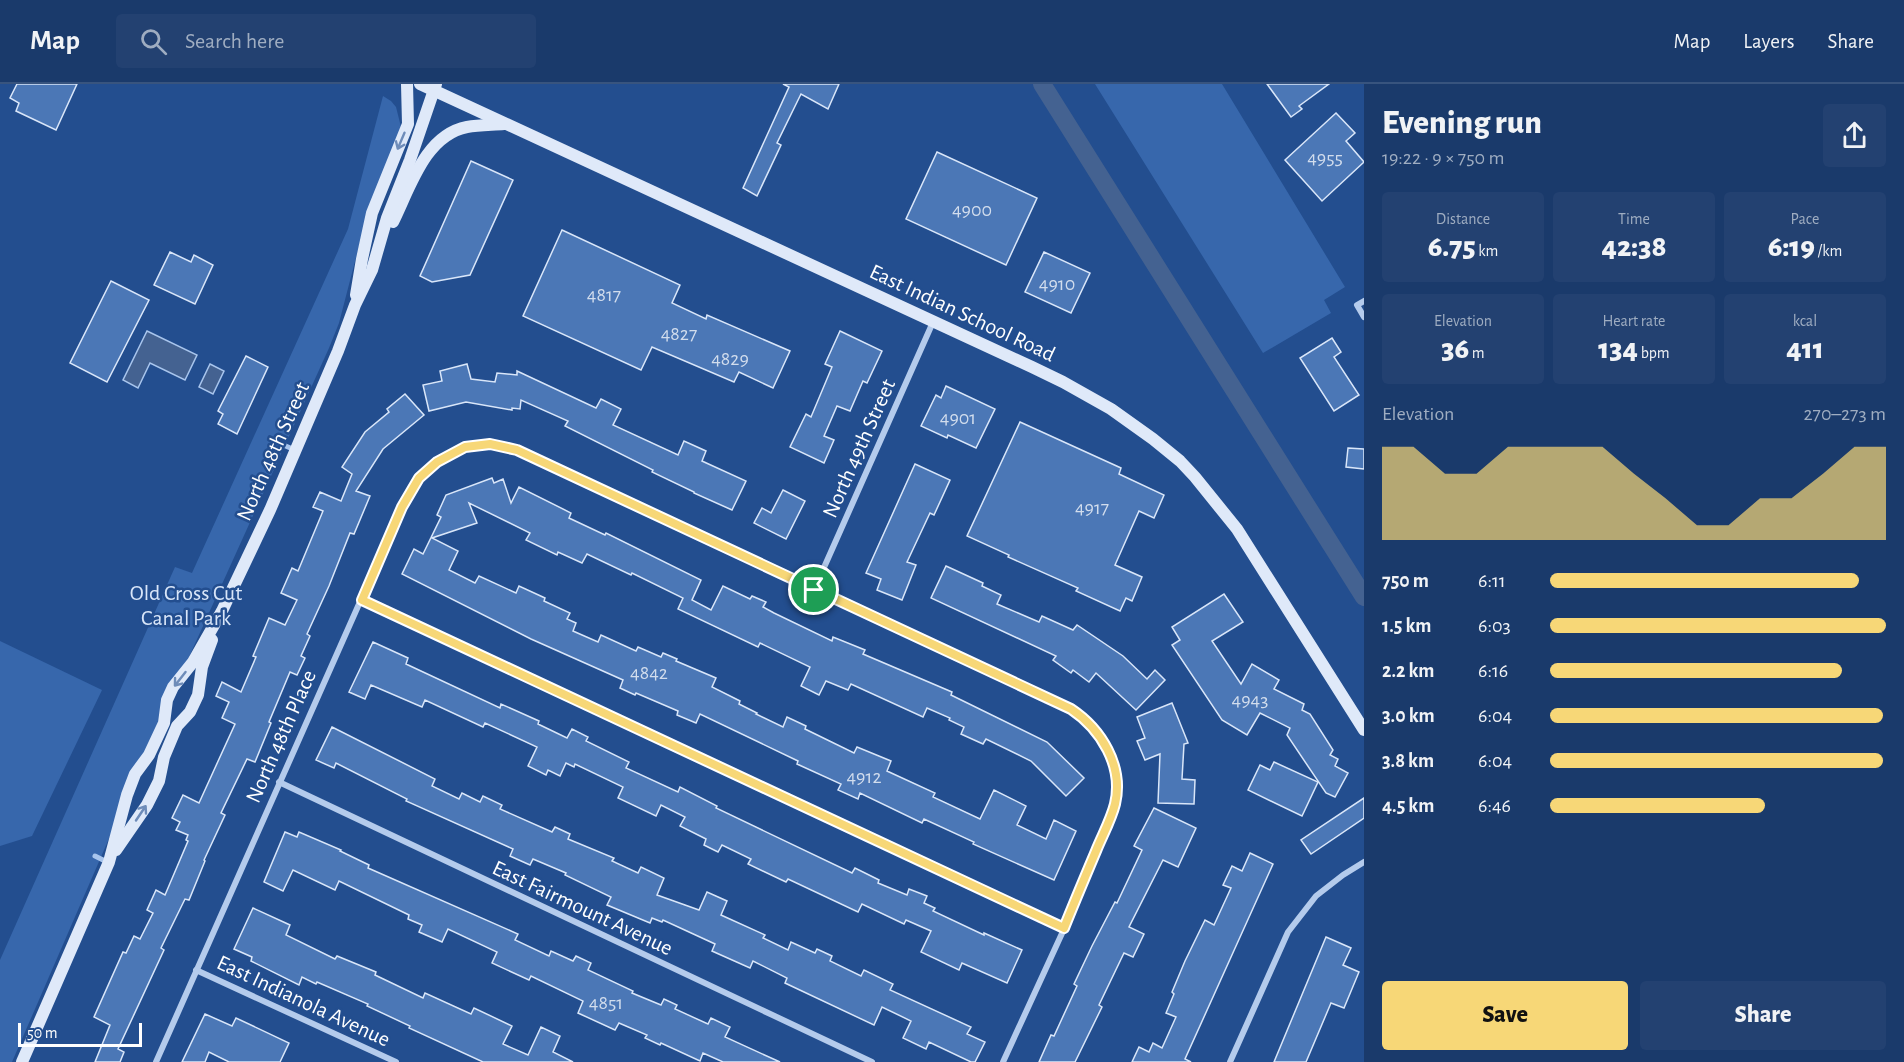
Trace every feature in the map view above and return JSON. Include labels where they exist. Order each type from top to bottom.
[{"type":"street","name":"North 48th Street","points":[[355,305],[360,268],[372,213],[408,124],[407,84]]},
{"type":"street","name":"East Indian School Road","points":[[420,84],[435,88],[504,124],[1032,367],[1085,394],[1144,433],[1180,461],[1237,529],[1364,730]]},
{"type":"street","name":"North 48th Street","points":[[22,1062],[109,862],[127,795],[135,774],[149,755],[164,723],[167,700],[173,687],[193,662],[222,611],[274,500],[338,351],[355,305],[372,270],[387,218],[435,88]]},
{"type":"street","points":[[372,270],[420,167],[434,146],[441,139],[466,127],[504,124]]},
{"type":"street","points":[[1364,301],[1357,305],[1364,316]]},
{"type":"street","name":"North 49th Street","points":[[814,590],[933,322]]},
{"type":"street","name":"North 48th Place","points":[[156,1062],[402,507],[419,478],[437,462],[465,447],[490,444],[517,450],[814,590]]},
{"type":"street","points":[[814,590],[1071,709],[1084,717],[1107,747],[1115,773],[1117,791],[1115,805],[1064,928],[1003,1062]]},
{"type":"street","points":[[362,600],[1064,928]]},
{"type":"street","name":"North 48th Street","points":[[109,862],[147,805],[159,781],[164,757],[177,726],[194,704],[198,695],[202,667],[222,611]]},
{"type":"street","name":"East Fairmount Avenue","points":[[279,782],[872,1062]]},
{"type":"street","points":[[1230,1062],[1288,932],[1316,896],[1364,862]]},
{"type":"street","name":"East Indianola Avenue","points":[[196,970],[396,1062]]},
{"type":"green space","points":[[1095,84],[1222,84],[1345,287],[1324,300],[1331,313],[1263,353]]},
{"type":"green space","name":"Old Cross Cut Canal Park","points":[[383,96],[396,107],[401,127],[366,219],[339,323],[160,721],[12,1062],[0,1062],[0,960],[175,567],[192,573],[348,229]]},
{"type":"green space","points":[[0,641],[102,690],[32,836],[0,846]]},
{"type":"shaded area","points":[[147,331],[197,355],[185,380],[150,363],[138,388],[123,380]]},
{"type":"shaded area","points":[[210,364],[224,371],[213,394],[199,387]]},
{"type":"building","points":[[17,84],[77,84],[56,130],[16,111],[19,103],[10,98]]},
{"type":"building","points":[[783,84],[839,84],[828,109],[801,94],[777,143],[781,145],[757,196],[743,188],[789,87]]},
{"type":"building","points":[[1267,84],[1329,84],[1299,106],[1302,109],[1291,117]]},
{"type":"building","points":[[1336,113],[1355,133],[1346,141],[1364,162],[1322,201],[1285,160]]},
{"type":"building","points":[[937,152],[1037,198],[1006,265],[906,219]]},
{"type":"building","points":[[471,161],[513,180],[470,275],[432,282],[420,276]]},
{"type":"building","points":[[562,230],[680,285],[672,303],[706,319],[707,315],[790,351],[773,388],[739,372],[734,382],[652,347],[641,370],[523,316]]},
{"type":"building","points":[[170,252],[191,262],[194,255],[213,265],[195,304],[154,285]]},
{"type":"building","points":[[1044,252],[1090,273],[1071,313],[1025,292]]},
{"type":"building","points":[[111,281],[149,300],[107,382],[70,363]]},
{"type":"building","points":[[840,331],[882,351],[867,383],[863,381],[850,411],[837,406],[824,436],[834,440],[824,463],[790,447],[806,414],[811,417],[832,367],[825,364]]},
{"type":"building","points":[[1332,338],[1341,352],[1334,357],[1359,395],[1334,411],[1300,358]]},
{"type":"building","points":[[246,356],[268,367],[237,434],[218,424],[223,414],[218,411]]},
{"type":"building","points":[[467,364],[471,379],[495,382],[497,373],[517,375],[517,371],[596,408],[601,399],[621,409],[613,425],[678,455],[684,441],[706,451],[702,461],[746,481],[732,510],[652,472],[653,470],[565,426],[568,421],[521,400],[520,409],[512,408],[512,410],[466,402],[429,411],[423,385],[442,381],[440,371]]},
{"type":"building","points":[[946,386],[995,409],[976,448],[921,426],[936,395],[941,398]]},
{"type":"building","points":[[405,394],[424,415],[383,449],[356,491],[370,496],[354,534],[350,533],[307,634],[310,636],[301,656],[305,658],[297,675],[290,672],[255,762],[247,759],[221,813],[225,815],[189,900],[185,899],[161,948],[164,950],[118,1049],[124,1052],[120,1062],[95,1062],[110,1025],[94,1017],[123,952],[126,953],[134,936],[140,939],[153,913],[147,910],[156,890],[165,895],[188,841],[186,840],[188,835],[176,830],[180,822],[172,818],[183,795],[199,803],[235,724],[222,718],[229,702],[216,696],[222,682],[241,692],[269,618],[285,625],[297,600],[281,593],[292,568],[298,571],[323,511],[313,507],[320,492],[341,501],[352,474],[342,467],[365,432],[389,412],[387,409]]},
{"type":"building","points":[[1020,422],[1121,468],[1119,474],[1164,495],[1154,518],[1139,511],[1115,565],[1142,577],[1132,601],[1126,598],[1120,611],[1076,591],[1078,588],[967,536]]},
{"type":"building","points":[[1348,448],[1364,449],[1364,469],[1346,467]]},
{"type":"building","points":[[915,464],[950,480],[934,515],[930,513],[907,562],[916,565],[902,600],[877,590],[881,579],[866,573]]},
{"type":"building","points":[[492,478],[494,483],[503,479],[511,503],[519,487],[571,513],[569,518],[605,535],[606,533],[701,580],[692,600],[711,610],[723,586],[750,599],[752,596],[766,602],[763,607],[774,613],[832,641],[833,637],[865,650],[863,654],[952,692],[951,695],[1047,742],[1084,778],[1066,796],[1031,761],[986,739],[983,744],[961,734],[964,727],[949,720],[950,718],[927,708],[923,717],[851,684],[848,690],[826,681],[819,695],[801,686],[810,667],[760,643],[758,647],[678,609],[683,598],[632,573],[631,575],[587,554],[582,563],[558,552],[557,555],[526,540],[530,533],[469,503],[477,523],[432,538],[458,551],[449,570],[475,583],[479,576],[516,593],[519,586],[545,598],[544,601],[570,613],[567,619],[576,623],[573,631],[598,642],[601,635],[636,651],[638,647],[661,657],[663,653],[677,659],[676,661],[716,678],[712,687],[740,701],[739,704],[756,714],[783,727],[787,717],[806,726],[805,729],[854,753],[857,747],[891,761],[887,771],[935,793],[933,797],[980,819],[994,790],[1026,806],[1017,825],[1046,839],[1054,820],[1076,831],[1054,880],[973,844],[974,842],[924,819],[922,823],[860,793],[858,799],[838,790],[841,784],[700,714],[696,723],[677,715],[678,711],[620,688],[623,680],[531,639],[402,574],[414,549],[423,554],[441,517],[437,515],[446,495]]},
{"type":"building","points":[[783,490],[805,501],[786,539],[754,523],[762,508],[771,513]]},
{"type":"building","points":[[946,566],[983,583],[982,586],[1001,595],[997,604],[1039,622],[1042,616],[1073,630],[1077,625],[1123,656],[1147,679],[1155,670],[1165,680],[1136,710],[1096,673],[1089,682],[1073,670],[1071,673],[1053,660],[1056,656],[931,598]]},
{"type":"building","points":[[1224,594],[1243,622],[1212,641],[1241,684],[1252,664],[1279,680],[1274,689],[1304,704],[1302,710],[1310,714],[1333,750],[1330,755],[1338,759],[1335,766],[1348,773],[1335,797],[1326,793],[1287,735],[1290,728],[1260,713],[1247,735],[1222,720],[1172,645],[1180,640],[1172,627]]},
{"type":"building","points":[[373,642],[408,658],[406,664],[500,708],[501,704],[539,721],[538,724],[567,738],[572,729],[588,737],[586,741],[629,762],[626,768],[678,792],[680,787],[717,806],[716,808],[852,873],[855,868],[879,880],[878,883],[907,895],[909,889],[927,896],[924,903],[935,908],[933,911],[1022,950],[1007,983],[962,963],[959,970],[921,952],[931,931],[906,920],[904,924],[862,904],[858,912],[788,879],[786,882],[748,864],[751,859],[722,845],[718,852],[704,845],[706,839],[680,826],[685,817],[661,805],[656,816],[618,798],[623,787],[575,764],[574,767],[566,763],[560,776],[548,770],[546,775],[528,766],[537,747],[485,723],[483,727],[425,700],[422,707],[371,685],[365,699],[349,692]]},
{"type":"building","points":[[1172,703],[1188,743],[1184,744],[1182,779],[1195,780],[1194,804],[1158,803],[1160,754],[1145,760],[1137,741],[1145,738],[1137,717]]},
{"type":"building","points":[[332,727],[435,779],[432,786],[459,799],[462,793],[480,802],[483,796],[502,805],[500,809],[552,832],[555,827],[570,834],[568,839],[614,858],[612,861],[638,873],[641,867],[664,878],[657,895],[699,910],[707,892],[727,901],[721,915],[765,935],[763,938],[788,950],[791,942],[815,953],[817,949],[832,956],[830,961],[861,976],[864,970],[893,984],[890,990],[971,1027],[967,1034],[985,1042],[975,1062],[929,1042],[926,1049],[903,1038],[911,1021],[882,1007],[874,1025],[785,983],[787,978],[753,961],[750,968],[712,951],[715,944],[663,920],[662,922],[652,918],[650,923],[607,905],[611,897],[565,875],[566,873],[533,859],[530,865],[510,856],[513,849],[406,801],[407,799],[336,763],[334,768],[316,760]]},
{"type":"building","points":[[1274,762],[1318,782],[1302,816],[1248,790],[1260,765],[1270,770]]},
{"type":"building","points":[[1364,798],[1364,818],[1311,854],[1301,840]]},
{"type":"building","points":[[1154,808],[1196,828],[1178,867],[1163,860],[1129,927],[1144,934],[1133,957],[1124,953],[1099,1005],[1102,1007],[1075,1062],[1039,1062],[1077,986],[1074,984],[1092,946],[1115,902],[1117,903],[1142,850],[1134,846]]},
{"type":"building","points":[[285,832],[297,837],[299,832],[341,850],[369,865],[368,868],[518,934],[515,940],[549,956],[551,951],[573,961],[576,956],[591,963],[588,970],[633,991],[632,993],[661,1005],[664,999],[677,1005],[675,1009],[708,1024],[711,1018],[730,1027],[725,1037],[780,1062],[723,1062],[703,1053],[700,1061],[645,1038],[647,1035],[619,1023],[615,1030],[578,1013],[583,1001],[531,976],[529,980],[492,963],[497,952],[448,929],[442,942],[419,932],[422,925],[408,919],[409,915],[339,881],[335,890],[293,870],[283,891],[264,882]]},
{"type":"building","points":[[1250,853],[1273,864],[1185,1059],[1191,1062],[1132,1062],[1139,1047],[1149,1052],[1153,1043],[1162,1048],[1176,1017],[1166,1013],[1185,961],[1205,920],[1214,925],[1231,888],[1223,885],[1232,866],[1242,871]]},
{"type":"building","points":[[253,908],[290,925],[286,935],[335,959],[337,956],[376,972],[375,975],[423,998],[425,993],[471,1014],[474,1008],[512,1026],[503,1044],[528,1055],[541,1027],[560,1036],[553,1052],[573,1062],[483,1062],[409,1028],[410,1026],[367,1006],[368,1004],[317,982],[316,984],[302,977],[299,985],[251,961],[252,957],[234,949]]},
{"type":"building","points":[[1326,937],[1351,948],[1343,965],[1359,972],[1344,1008],[1331,1003],[1306,1062],[1274,1062]]},
{"type":"building","points":[[205,1014],[232,1026],[236,1018],[289,1043],[280,1062],[229,1062],[209,1052],[205,1062],[182,1062]]},
{"type":"waterway","points":[[1042,84],[1364,597]]},
{"type":"waterway","points":[[281,444],[295,450]]},
{"type":"waterway","points":[[95,856],[107,862]]},
{"type":"route","points":[[490,444],[517,450],[814,590],[1071,709],[1084,717],[1095,730],[1107,747],[1112,760],[1117,791],[1115,805],[1064,928],[362,600],[402,507],[419,478],[437,462],[465,447],[490,444]]}]
